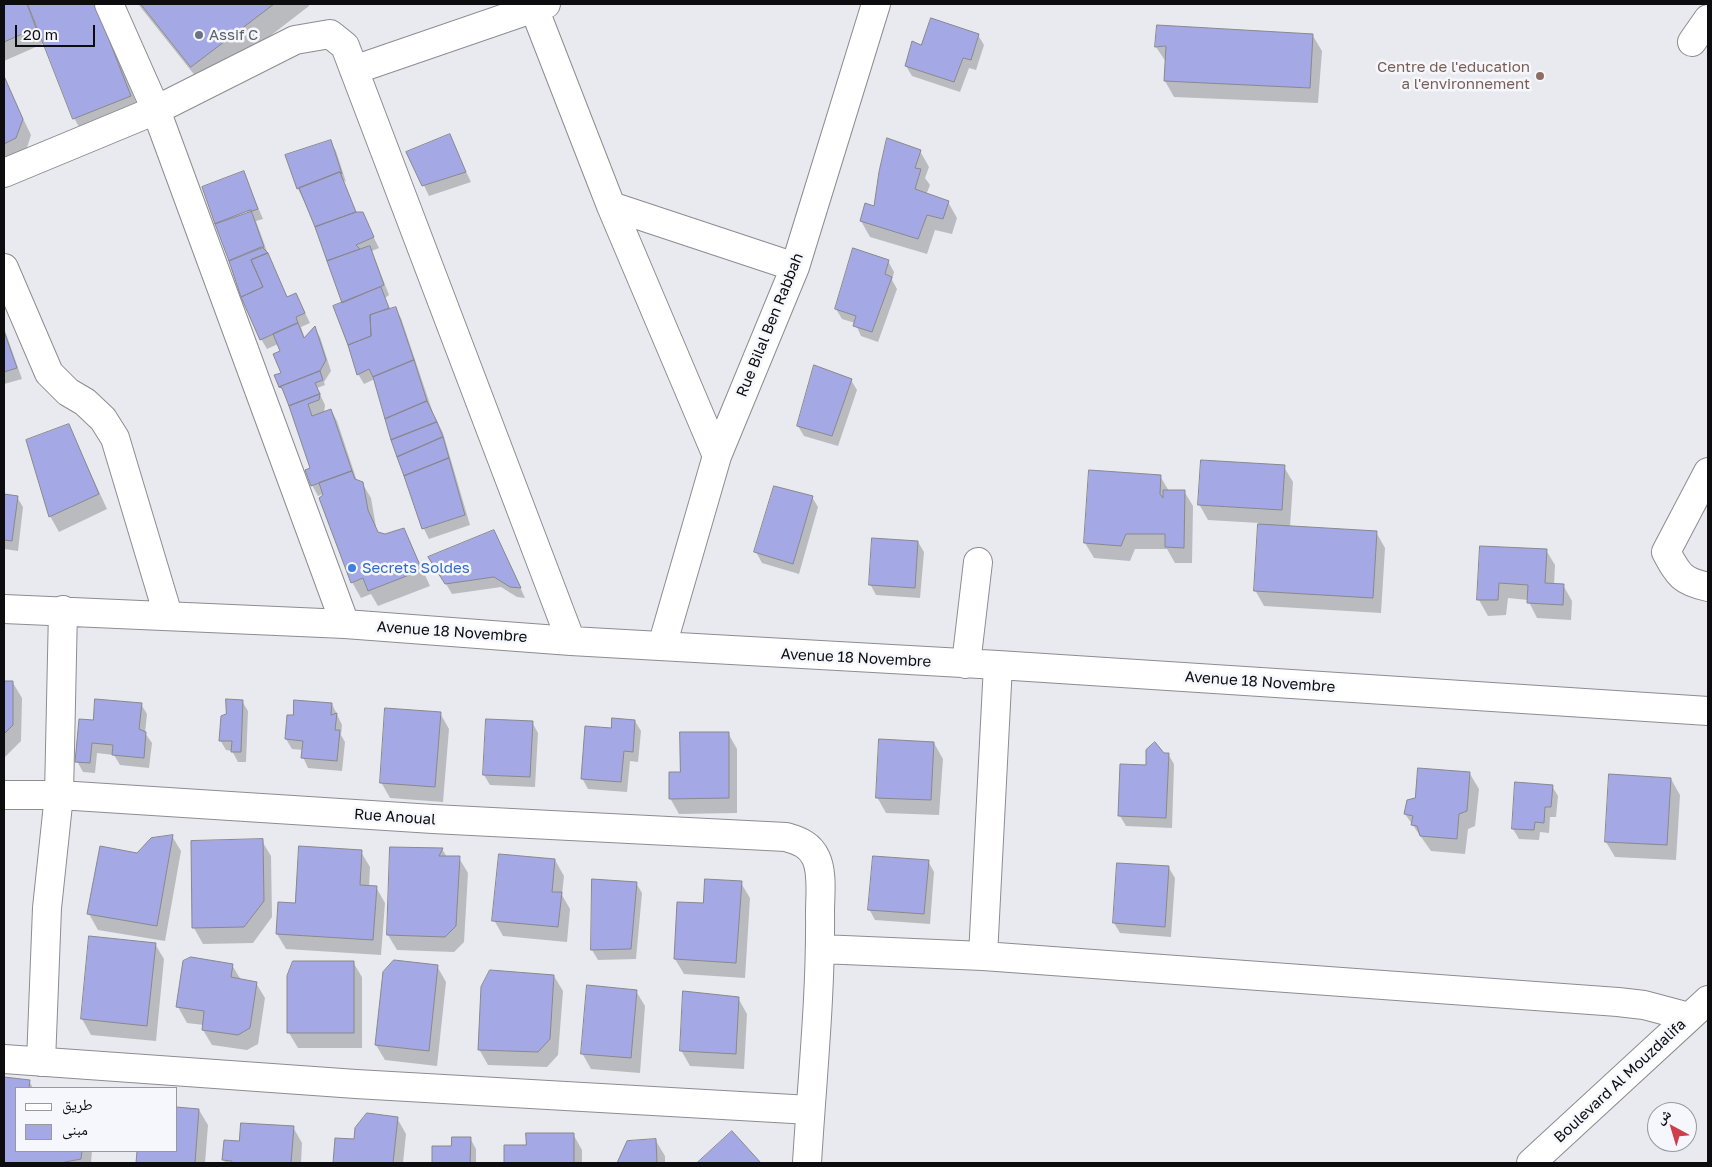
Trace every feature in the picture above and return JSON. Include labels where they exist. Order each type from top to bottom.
[{"type":"street","points":[[109,4],[156,110],[345,624]]},
{"type":"street","name":"Rue Bilal Ben Rabbah","points":[[662,646],[717,456],[795,268],[876,4]]},
{"type":"street","points":[[354,70],[538,5],[611,206],[717,456]]},
{"type":"street","points":[[1692,42],[1708,18]]},
{"type":"street","points":[[4,173],[156,110],[295,40],[313,35],[330,34],[345,46],[571,641]]},
{"type":"street","points":[[611,206],[795,268]]},
{"type":"street","points":[[4,268],[49,373],[68,392],[84,402],[103,419],[115,438],[168,615]]},
{"type":"street","points":[[1708,472],[1666,552],[1673,566],[1688,582],[1708,587]]},
{"type":"street","points":[[966,664],[978,562]]},
{"type":"street","name":"Avenue 18 Novembre","points":[[4,609],[63,610],[345,624],[571,641],[998,665],[1708,712]]},
{"type":"street","points":[[41,1062],[47,908],[59,795],[63,610]]},
{"type":"street","points":[[983,956],[998,665]]},
{"type":"street","name":"Rue Anoual","points":[[4,795],[59,795],[432,819],[786,837],[801,842],[810,849],[817,860],[820,878],[821,949]]},
{"type":"street","points":[[807,1163],[821,949],[983,956],[1699,1008]]},
{"type":"street","name":"Boulevard Al Mouzdalifa","points":[[1545,1159],[1699,1008]]},
{"type":"street","points":[[4,1059],[356,1084],[810,1110]]},
{"type":"building","points":[[4,4],[27,4],[36,28],[4,42]]},
{"type":"building","points":[[28,4],[95,4],[131,96],[73,119]]},
{"type":"building","name":"Assif C","points":[[141,4],[274,4],[191,67]]},
{"type":"building","points":[[931,18],[979,34],[971,60],[963,58],[954,82],[905,66],[912,41],[921,45]]},
{"type":"building","points":[[1157,25],[1313,34],[1310,88],[1164,81],[1166,46],[1155,47]]},
{"type":"building","points":[[4,76],[23,119],[16,138],[4,144]]},
{"type":"building","points":[[450,134],[466,172],[422,186],[406,152]]},
{"type":"building","points":[[887,138],[921,150],[915,168],[921,169],[915,189],[949,201],[943,219],[927,215],[918,239],[860,221],[865,203],[874,206]]},
{"type":"building","points":[[331,140],[342,174],[340,172],[297,189],[285,155]]},
{"type":"building","points":[[244,171],[258,209],[215,224],[202,187]]},
{"type":"building","points":[[340,172],[356,212],[315,227],[299,188]]},
{"type":"building","points":[[251,210],[264,247],[229,261],[215,224]]},
{"type":"building","points":[[356,212],[363,212],[374,237],[356,245],[360,249],[327,261],[315,227]]},
{"type":"building","points":[[370,246],[384,285],[342,303],[327,261]]},
{"type":"building","points":[[262,247],[268,253],[251,260],[263,287],[241,297],[229,261]]},
{"type":"building","points":[[853,248],[889,260],[885,274],[892,277],[872,332],[853,326],[856,316],[835,309]]},
{"type":"building","points":[[268,253],[287,297],[296,293],[305,313],[296,317],[298,323],[260,340],[241,297],[263,287],[251,260]]},
{"type":"building","points":[[381,287],[389,308],[370,315],[371,336],[348,345],[333,306]]},
{"type":"building","points":[[396,307],[414,360],[373,377],[369,369],[357,375],[348,345],[371,336],[370,315]]},
{"type":"building","points":[[298,323],[304,338],[315,326],[326,360],[320,371],[279,387],[274,375],[281,373],[273,354],[280,351],[273,334]]},
{"type":"building","points":[[4,331],[17,368],[4,372]]},
{"type":"building","points":[[414,360],[427,401],[385,419],[373,377]]},
{"type":"building","points":[[814,365],[852,379],[832,436],[797,426]]},
{"type":"building","points":[[320,371],[323,380],[315,383],[320,394],[289,406],[282,388],[279,387]]},
{"type":"building","points":[[320,394],[319,400],[308,404],[312,416],[331,409],[352,471],[311,486],[305,470],[310,468],[289,406]]},
{"type":"building","points":[[427,401],[437,422],[391,440],[385,419]]},
{"type":"building","points":[[437,422],[443,437],[397,457],[391,440]]},
{"type":"building","points":[[69,424],[99,494],[49,517],[26,440]]},
{"type":"building","points":[[443,437],[449,458],[404,476],[397,457]]},
{"type":"building","points":[[449,458],[465,515],[422,529],[404,476]]},
{"type":"building","points":[[1201,460],[1285,465],[1282,510],[1198,505]]},
{"type":"building","points":[[1089,470],[1161,475],[1160,494],[1163,498],[1163,490],[1185,490],[1184,548],[1165,547],[1165,534],[1126,534],[1121,546],[1084,543]]},
{"type":"building","points":[[352,471],[355,479],[363,482],[368,510],[378,532],[385,534],[404,528],[422,570],[368,591],[363,578],[351,583],[319,498],[323,495],[319,483]]},
{"type":"building","points":[[774,486],[813,496],[793,564],[754,552]]},
{"type":"building","points":[[4,494],[18,496],[12,541],[4,540]]},
{"type":"building","points":[[1258,524],[1377,531],[1373,598],[1254,591]]},
{"type":"building","points":[[494,530],[521,588],[510,587],[494,577],[445,584],[428,557]]},
{"type":"building","points":[[872,538],[918,541],[915,588],[869,585]]},
{"type":"building","points":[[1480,546],[1547,549],[1545,583],[1564,584],[1563,605],[1527,603],[1528,585],[1499,583],[1498,600],[1477,600]]},
{"type":"building","points":[[4,681],[13,681],[13,725],[4,734]]},
{"type":"building","points":[[95,699],[142,703],[139,729],[146,732],[144,758],[112,755],[113,745],[92,743],[90,763],[75,762],[79,719],[93,720]]},
{"type":"building","points":[[226,699],[243,700],[241,752],[231,752],[232,741],[219,741],[221,716],[226,714]]},
{"type":"building","points":[[294,700],[332,703],[331,715],[337,713],[335,730],[340,730],[337,761],[301,758],[303,741],[285,739],[287,715],[293,715]]},
{"type":"building","points":[[385,708],[441,712],[435,787],[380,783]]},
{"type":"building","points":[[612,718],[635,720],[633,752],[624,751],[621,782],[581,779],[585,726],[611,728]]},
{"type":"building","points":[[486,719],[533,721],[530,777],[483,775]]},
{"type":"building","points":[[680,732],[729,732],[729,798],[669,799],[669,772],[680,772]]},
{"type":"building","points":[[879,739],[934,742],[931,800],[876,798]]},
{"type":"building","points":[[1155,742],[1164,753],[1169,753],[1166,818],[1118,816],[1120,764],[1146,765],[1146,750]]},
{"type":"building","points":[[1418,768],[1470,772],[1467,811],[1459,814],[1457,839],[1420,836],[1417,826],[1411,825],[1413,816],[1404,814],[1407,800],[1415,798]]},
{"type":"building","points":[[1609,774],[1671,778],[1667,845],[1605,842]]},
{"type":"building","points":[[1515,782],[1553,785],[1551,807],[1545,807],[1544,823],[1535,822],[1534,830],[1512,829]]},
{"type":"building","points":[[173,835],[157,926],[87,914],[100,846],[137,853],[151,838]]},
{"type":"building","points":[[263,839],[264,901],[244,927],[192,928],[191,841]]},
{"type":"building","points":[[299,846],[362,850],[360,885],[377,886],[373,940],[276,934],[278,902],[295,903]]},
{"type":"building","points":[[390,847],[443,848],[439,856],[460,856],[456,926],[445,937],[387,935]]},
{"type":"building","points":[[499,854],[555,859],[552,892],[562,892],[558,927],[492,921]]},
{"type":"building","points":[[873,856],[929,860],[924,914],[868,910]]},
{"type":"building","points":[[1117,863],[1169,866],[1165,927],[1113,923]]},
{"type":"building","points":[[592,879],[637,882],[631,949],[591,950]]},
{"type":"building","points":[[705,879],[742,881],[736,963],[674,959],[677,902],[703,903]]},
{"type":"building","points":[[89,936],[156,943],[147,1026],[81,1019]]},
{"type":"building","points":[[191,957],[233,964],[231,977],[257,982],[250,1028],[238,1035],[202,1030],[204,1011],[176,1007],[183,961]]},
{"type":"building","points":[[394,960],[438,965],[429,1051],[375,1045],[383,972]]},
{"type":"building","points":[[293,961],[354,961],[354,1033],[287,1033],[287,976]]},
{"type":"building","points":[[490,970],[554,975],[550,1039],[538,1052],[478,1050],[481,987]]},
{"type":"building","points":[[587,985],[637,990],[631,1058],[581,1054]]},
{"type":"building","points":[[683,991],[739,997],[736,1054],[680,1051]]},
{"type":"building","points":[[4,1077],[30,1080],[29,1087],[15,1087],[15,1152],[82,1152],[81,1159],[60,1163],[4,1163]]},
{"type":"building","points":[[178,1107],[199,1109],[195,1163],[136,1163],[137,1152],[178,1152]]},
{"type":"building","points":[[367,1113],[398,1117],[393,1163],[333,1163],[335,1138],[354,1139],[355,1128]]},
{"type":"building","points":[[241,1123],[294,1126],[291,1163],[231,1163],[232,1161],[222,1160],[224,1140],[239,1141]]},
{"type":"building","points":[[732,1131],[761,1163],[697,1163]]},
{"type":"building","points":[[526,1133],[574,1133],[574,1163],[504,1163],[504,1145],[526,1145]]},
{"type":"building","points":[[452,1137],[471,1137],[470,1163],[432,1163],[432,1146],[451,1146]]},
{"type":"building","points":[[656,1139],[657,1163],[617,1163],[627,1141]]},
{"type":"place","name":"Assif C","points":[[199,35]]},
{"type":"place","name":"Centre de l'education a l'environnement","points":[[1540,76]]},
{"type":"place","name":"Secrets Soldes","points":[[352,568]]}]
